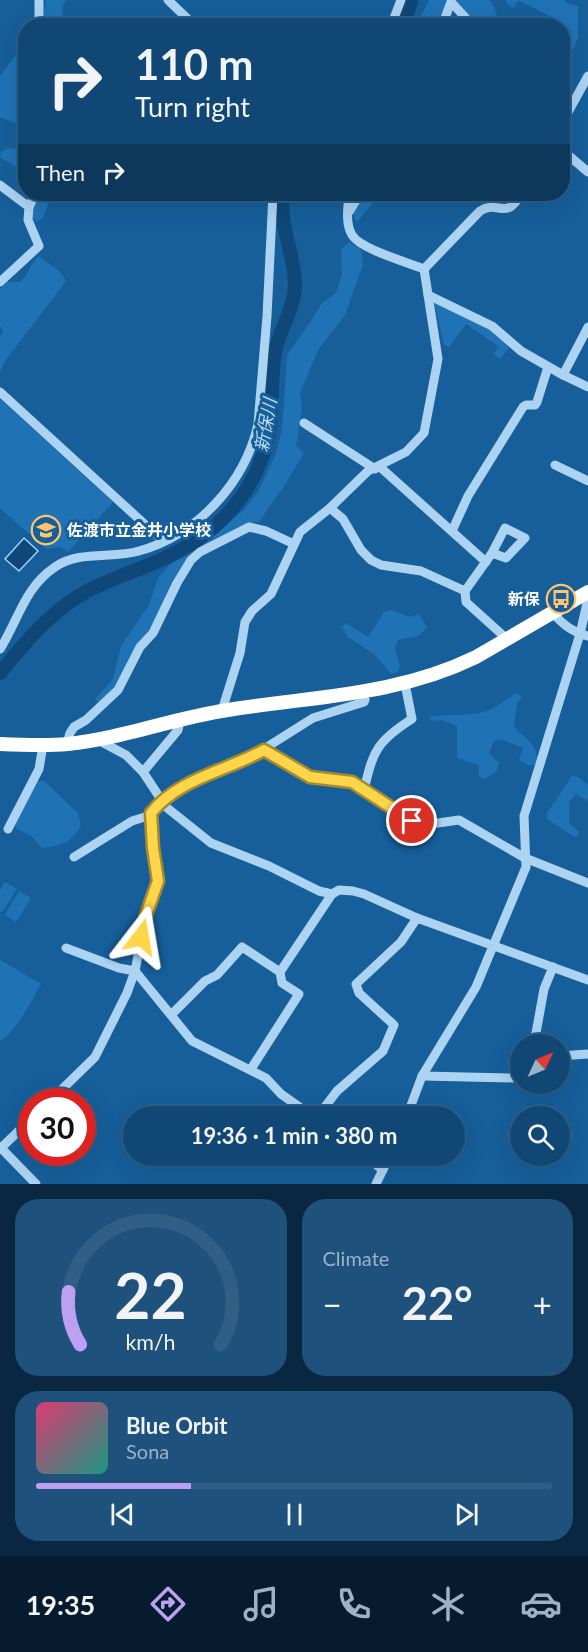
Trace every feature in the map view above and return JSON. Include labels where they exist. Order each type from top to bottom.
[{"type":"highway","points":[[0,744],[68,744],[98,740],[225,710],[364,692],[405,684],[458,666],[588,592]]},
{"type":"street","points":[[39,0],[39,18]]},
{"type":"street","points":[[168,0],[187,18]]},
{"type":"street","points":[[393,18],[401,0]]},
{"type":"street","points":[[445,18],[451,2],[466,18]]},
{"type":"street","points":[[570,109],[588,76]]},
{"type":"street","points":[[570,157],[588,172]]},
{"type":"street","points":[[0,185],[18,199]]},
{"type":"street","points":[[21,201],[29,207]]},
{"type":"street","points":[[0,282],[39,246],[28,220],[32,201]]},
{"type":"street","points":[[0,649],[22,603],[31,590],[55,567],[69,559],[139,551],[163,541],[181,532],[214,506],[230,487],[255,440],[260,414],[273,201]]},
{"type":"street","points":[[349,201],[349,228],[359,243],[423,268]]},
{"type":"street","points":[[348,214],[356,201]]},
{"type":"street","points":[[423,268],[480,211],[486,208],[506,210],[511,208],[516,201]]},
{"type":"street","points":[[225,710],[224,704],[240,653],[245,622],[252,611],[272,594],[300,532],[330,508],[368,471],[406,452],[424,433],[438,359],[423,268]]},
{"type":"street","points":[[428,295],[492,326],[521,351],[548,368],[588,387]]},
{"type":"street","points":[[563,375],[588,327]]},
{"type":"street","points":[[452,531],[468,496],[524,407],[535,405],[537,402],[548,368]]},
{"type":"street","points":[[0,392],[163,541]]},
{"type":"street","points":[[304,423],[378,468],[486,562]]},
{"type":"street","points":[[555,465],[588,481]]},
{"type":"street","points":[[330,508],[343,519],[361,550],[371,560],[381,565],[421,571],[465,591]]},
{"type":"street","points":[[68,744],[74,727],[86,720],[118,690],[140,647],[153,633],[184,569],[200,552],[249,527],[266,531],[294,544]]},
{"type":"street","points":[[492,553],[465,591],[466,602],[507,639]]},
{"type":"street","points":[[411,1106],[422,1076],[476,987],[526,867],[524,816],[584,635],[588,599]]},
{"type":"street","points":[[553,613],[565,626],[584,635]]},
{"type":"street","points":[[364,790],[376,749],[386,737],[412,719],[405,684]]},
{"type":"street","points":[[74,857],[132,820],[151,815],[162,802],[185,786],[264,750],[313,718],[364,702],[364,692]]},
{"type":"street","points":[[302,705],[313,718]]},
{"type":"street","points":[[143,772],[178,730],[180,721]]},
{"type":"street","points":[[98,740],[126,755],[143,772],[162,802],[211,843],[269,866],[319,891],[332,894]]},
{"type":"street","points":[[8,828],[36,777],[43,745]]},
{"type":"street","points":[[264,750],[310,777],[352,782],[412,821],[432,824],[459,820],[525,858],[588,883]]},
{"type":"street","points":[[63,1088],[95,1057],[127,993],[135,971],[146,915],[158,881],[151,815]]},
{"type":"street","points":[[251,1069],[299,994],[282,983],[280,972],[332,894],[339,890],[353,891],[417,918],[588,980]]},
{"type":"street","points":[[326,1106],[337,1091],[383,1051],[394,1025],[359,993],[356,984],[401,942],[417,918]]},
{"type":"street","points":[[172,1014],[205,981],[217,975],[242,947],[280,972]]},
{"type":"street","points":[[66,948],[135,971],[192,1041],[266,1078],[281,1094],[298,1106]]},
{"type":"street","points":[[536,1034],[544,989],[553,968]]},
{"type":"street","points":[[570,1055],[588,1054]]},
{"type":"street","points":[[422,1076],[510,1078]]},
{"type":"street","points":[[18,1132],[0,1148],[36,1184]]},
{"type":"street","points":[[378,1166],[383,1170]]},
{"type":"street","points":[[376,1184],[385,1166]]},
{"type":"shaded area","points":[[46,0],[66,0],[62,7],[63,18],[43,18]]},
{"type":"shaded area","points":[[429,0],[449,0],[442,18],[420,18]]},
{"type":"shaded area","points":[[453,0],[488,0],[492,3],[497,15],[496,18],[471,18]]},
{"type":"shaded area","points":[[506,0],[564,0],[571,5],[578,6],[578,37],[570,57],[570,18],[553,18],[520,1],[517,1],[514,8],[508,5]]},
{"type":"shaded area","points":[[18,52],[18,124],[0,117],[0,76]]},
{"type":"shaded area","points":[[8,148],[18,149],[18,168],[0,157],[1,152]]},
{"type":"shaded area","points":[[36,201],[49,201],[43,218],[37,222],[32,218]]},
{"type":"shaded area","points":[[353,201],[375,201],[357,222],[354,217]]},
{"type":"shaded area","points":[[349,242],[361,250],[363,264],[345,315],[318,350],[300,393],[302,408],[296,446],[304,453],[259,522],[247,523],[199,548],[174,580],[150,629],[137,645],[119,682],[102,701],[97,701],[95,699],[113,679],[121,646],[149,605],[158,578],[175,559],[244,510],[258,492],[275,456],[282,430],[287,355],[322,303],[336,293],[342,274],[341,250]]},
{"type":"shaded area","points":[[39,256],[59,271],[66,281],[5,361],[0,372],[0,336],[3,332],[0,325],[0,289],[7,282],[20,282]]},
{"type":"shaded area","points":[[434,301],[498,334],[509,348],[500,359],[494,354],[498,346],[466,324],[449,347],[444,345]]},
{"type":"shaded area","name":"佐渡市立金井小学校","points":[[0,399],[113,502],[68,552],[60,547],[46,549],[0,508]]},
{"type":"shaded area","points":[[24,538],[38,551],[19,571],[5,559]]},
{"type":"shaded area","points":[[391,610],[410,617],[419,614],[427,627],[418,636],[398,640],[395,648],[400,665],[398,672],[391,674],[375,655],[348,637],[342,627],[346,623],[368,637],[384,612]]},
{"type":"shaded area","points":[[516,693],[522,697],[517,703],[514,727],[534,748],[537,758],[535,764],[530,766],[519,760],[523,748],[501,739],[494,741],[489,753],[499,763],[497,771],[485,779],[479,776],[479,765],[457,758],[457,726],[442,720],[432,721],[429,717],[485,712]]},
{"type":"shaded area","points":[[572,776],[578,777],[588,785],[588,801],[576,794],[569,802],[569,823],[579,832],[578,836],[574,837],[547,819],[547,813]]},
{"type":"shaded area","points":[[38,781],[44,781],[78,813],[81,826],[69,840],[60,845],[42,848],[31,836],[16,828],[15,822]]},
{"type":"shaded area","points":[[5,882],[17,889],[2,912],[0,911],[0,890]]},
{"type":"shaded area","points":[[19,891],[31,898],[16,922],[5,915]]},
{"type":"shaded area","points":[[0,960],[41,984],[18,1023],[0,1041]]},
{"type":"waterway","name":"新保川","points":[[405,18],[412,0]]},
{"type":"waterway","name":"新保川","points":[[0,673],[40,627],[76,598],[100,585],[170,556],[199,539],[229,512],[253,479],[267,441],[275,352],[290,310],[295,283],[283,217],[282,201]]},
{"type":"place","name":"佐渡市立金井小学校","points":[[46,530]]},
{"type":"place","name":"新保","points":[[561,599]]},
{"type":"route","points":[[141,937],[158,881],[151,813],[185,786],[264,750],[310,777],[352,782],[412,821]]}]
